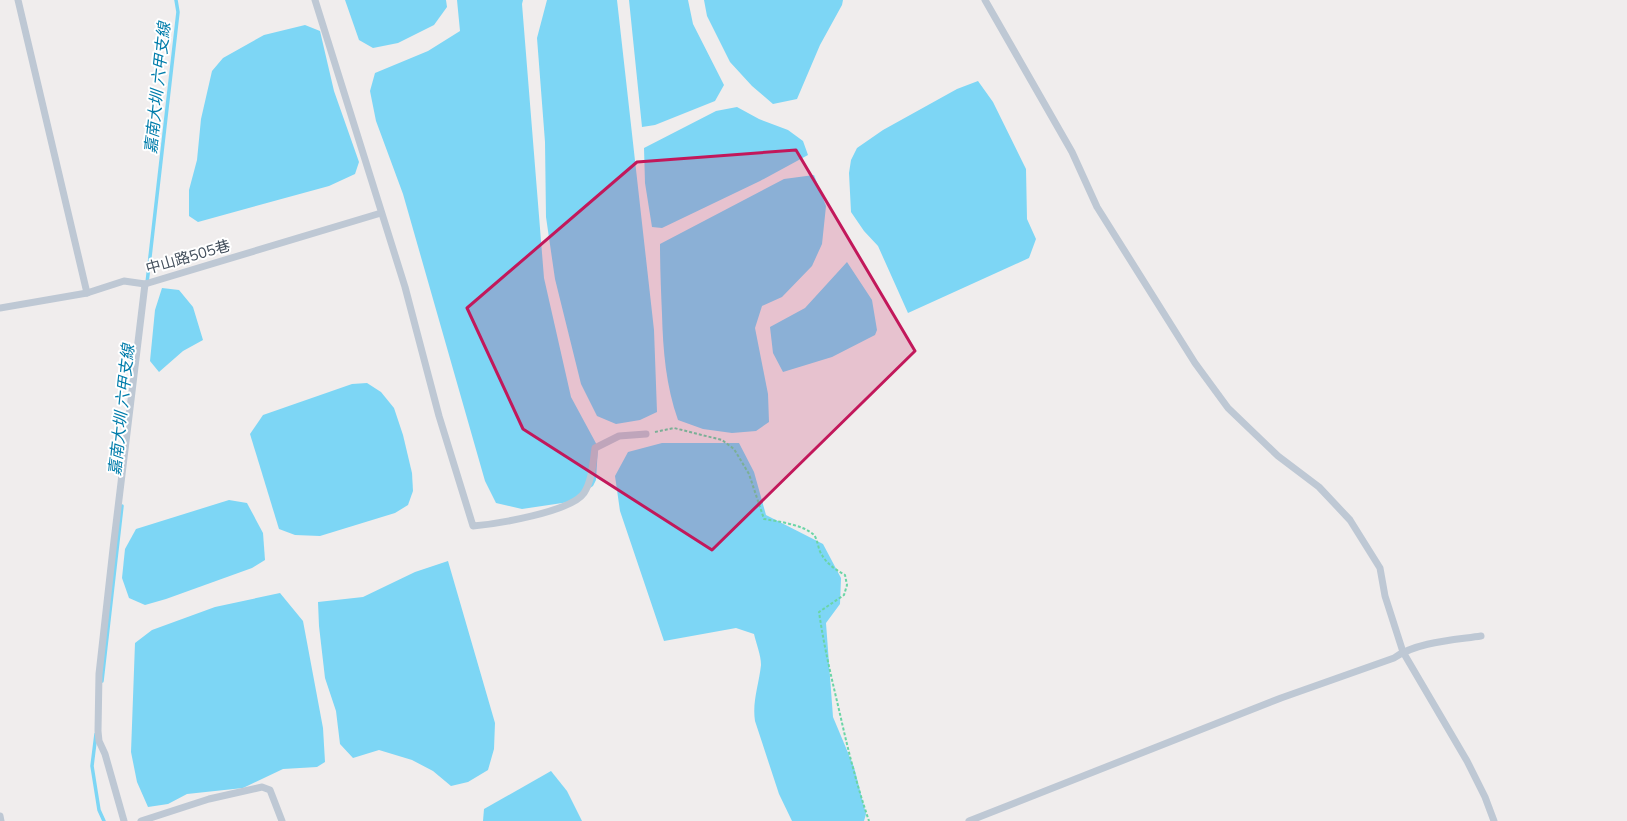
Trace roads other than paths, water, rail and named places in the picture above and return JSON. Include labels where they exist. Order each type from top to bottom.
[{"type":"lane","points":[[18,0],[87,293]]},
{"type":"lane","points":[[315,0],[404,287],[439,416],[473,526],[492,525],[542,514],[567,505],[583,494],[591,474],[595,448],[619,436],[646,434]]},
{"type":"lane","points":[[985,0],[1072,152],[1097,207],[1195,363],[1228,408],[1278,456],[1319,487],[1350,520],[1380,568],[1385,596],[1403,652],[1467,762],[1485,797],[1494,821]]},
{"type":"lane","name":"中山路505巷","points":[[0,308],[87,293],[124,281],[145,284],[381,214]]},
{"type":"lane","points":[[124,821],[105,754],[99,740],[99,674],[145,284]]},
{"type":"lane","points":[[969,821],[1281,698],[1394,658],[1403,652],[1440,642],[1481,636]]},
{"type":"lane","points":[[142,821],[209,799],[262,787],[270,790],[282,821]]},
{"type":"lane","points":[[0,816],[1,821]]},
{"type":"water","points":[[345,0],[446,0],[447,7],[434,25],[398,43],[373,48],[359,40]]},
{"type":"water","points":[[457,0],[523,0],[522,4],[544,278],[571,397],[598,447],[596,480],[593,486],[569,502],[522,509],[496,503],[485,481],[403,194],[376,121],[370,91],[375,73],[428,51],[460,31]]},
{"type":"water","points":[[547,0],[617,0],[654,330],[657,412],[640,420],[616,424],[597,416],[581,384],[555,279],[546,217],[545,142],[537,38]]},
{"type":"water","points":[[629,0],[688,0],[693,24],[724,85],[715,101],[655,125],[642,127]]},
{"type":"water","points":[[704,0],[843,0],[842,5],[820,45],[797,99],[773,104],[752,86],[730,62],[707,16]]},
{"type":"water","points":[[305,25],[320,31],[334,91],[359,162],[355,174],[329,186],[198,222],[189,216],[189,190],[197,160],[201,119],[212,71],[223,58],[264,35]]},
{"type":"water","points":[[978,81],[993,102],[1026,169],[1027,219],[1036,239],[1029,258],[908,313],[878,246],[864,231],[851,212],[849,173],[851,160],[857,148],[883,130],[957,89]]},
{"type":"water","points":[[737,107],[759,119],[788,130],[803,141],[808,155],[760,181],[662,228],[652,227],[645,183],[644,148],[716,111]]},
{"type":"water","points":[[814,175],[826,206],[822,244],[812,266],[782,297],[762,306],[755,328],[768,394],[769,422],[756,431],[732,433],[703,429],[678,420],[668,381],[664,355],[660,244],[784,179]]},
{"type":"water","points":[[847,262],[872,300],[877,330],[875,335],[832,357],[783,372],[773,353],[770,327],[805,308]]},
{"type":"water","points":[[162,288],[179,290],[193,307],[203,340],[183,351],[159,372],[150,361],[155,310]]},
{"type":"water","points":[[367,383],[381,392],[394,408],[403,435],[412,473],[413,491],[408,505],[395,513],[320,536],[295,535],[279,529],[250,434],[263,415],[352,384]]},
{"type":"water","points":[[662,443],[739,443],[754,472],[766,515],[823,544],[841,578],[840,604],[826,623],[833,717],[854,767],[866,814],[864,821],[792,821],[779,794],[755,721],[755,700],[761,661],[754,634],[736,628],[664,641],[620,511],[615,476],[628,452]]},
{"type":"water","points":[[229,500],[247,503],[263,533],[265,560],[252,568],[145,605],[129,598],[122,578],[125,549],[136,529]]},
{"type":"water","points":[[448,561],[495,723],[494,749],[488,770],[468,782],[451,786],[433,771],[412,760],[379,750],[353,758],[340,744],[336,711],[325,678],[319,626],[318,602],[363,597],[415,572]]},
{"type":"water","points":[[280,593],[303,621],[323,728],[325,762],[317,767],[283,769],[243,788],[187,794],[168,804],[148,807],[137,782],[131,752],[135,643],[152,630],[215,607]]},
{"type":"water","points":[[551,771],[567,791],[582,821],[483,821],[484,809]]},
{"type":"waterway","name":"嘉南大圳 六甲支線","points":[[147,283],[178,12],[176,0]]},
{"type":"waterway","name":"嘉南大圳 六甲支線","points":[[102,681],[122,506]]},
{"type":"waterway","name":"嘉南大圳 六甲支線","points":[[96,734],[92,766],[99,810],[104,821]]}]
